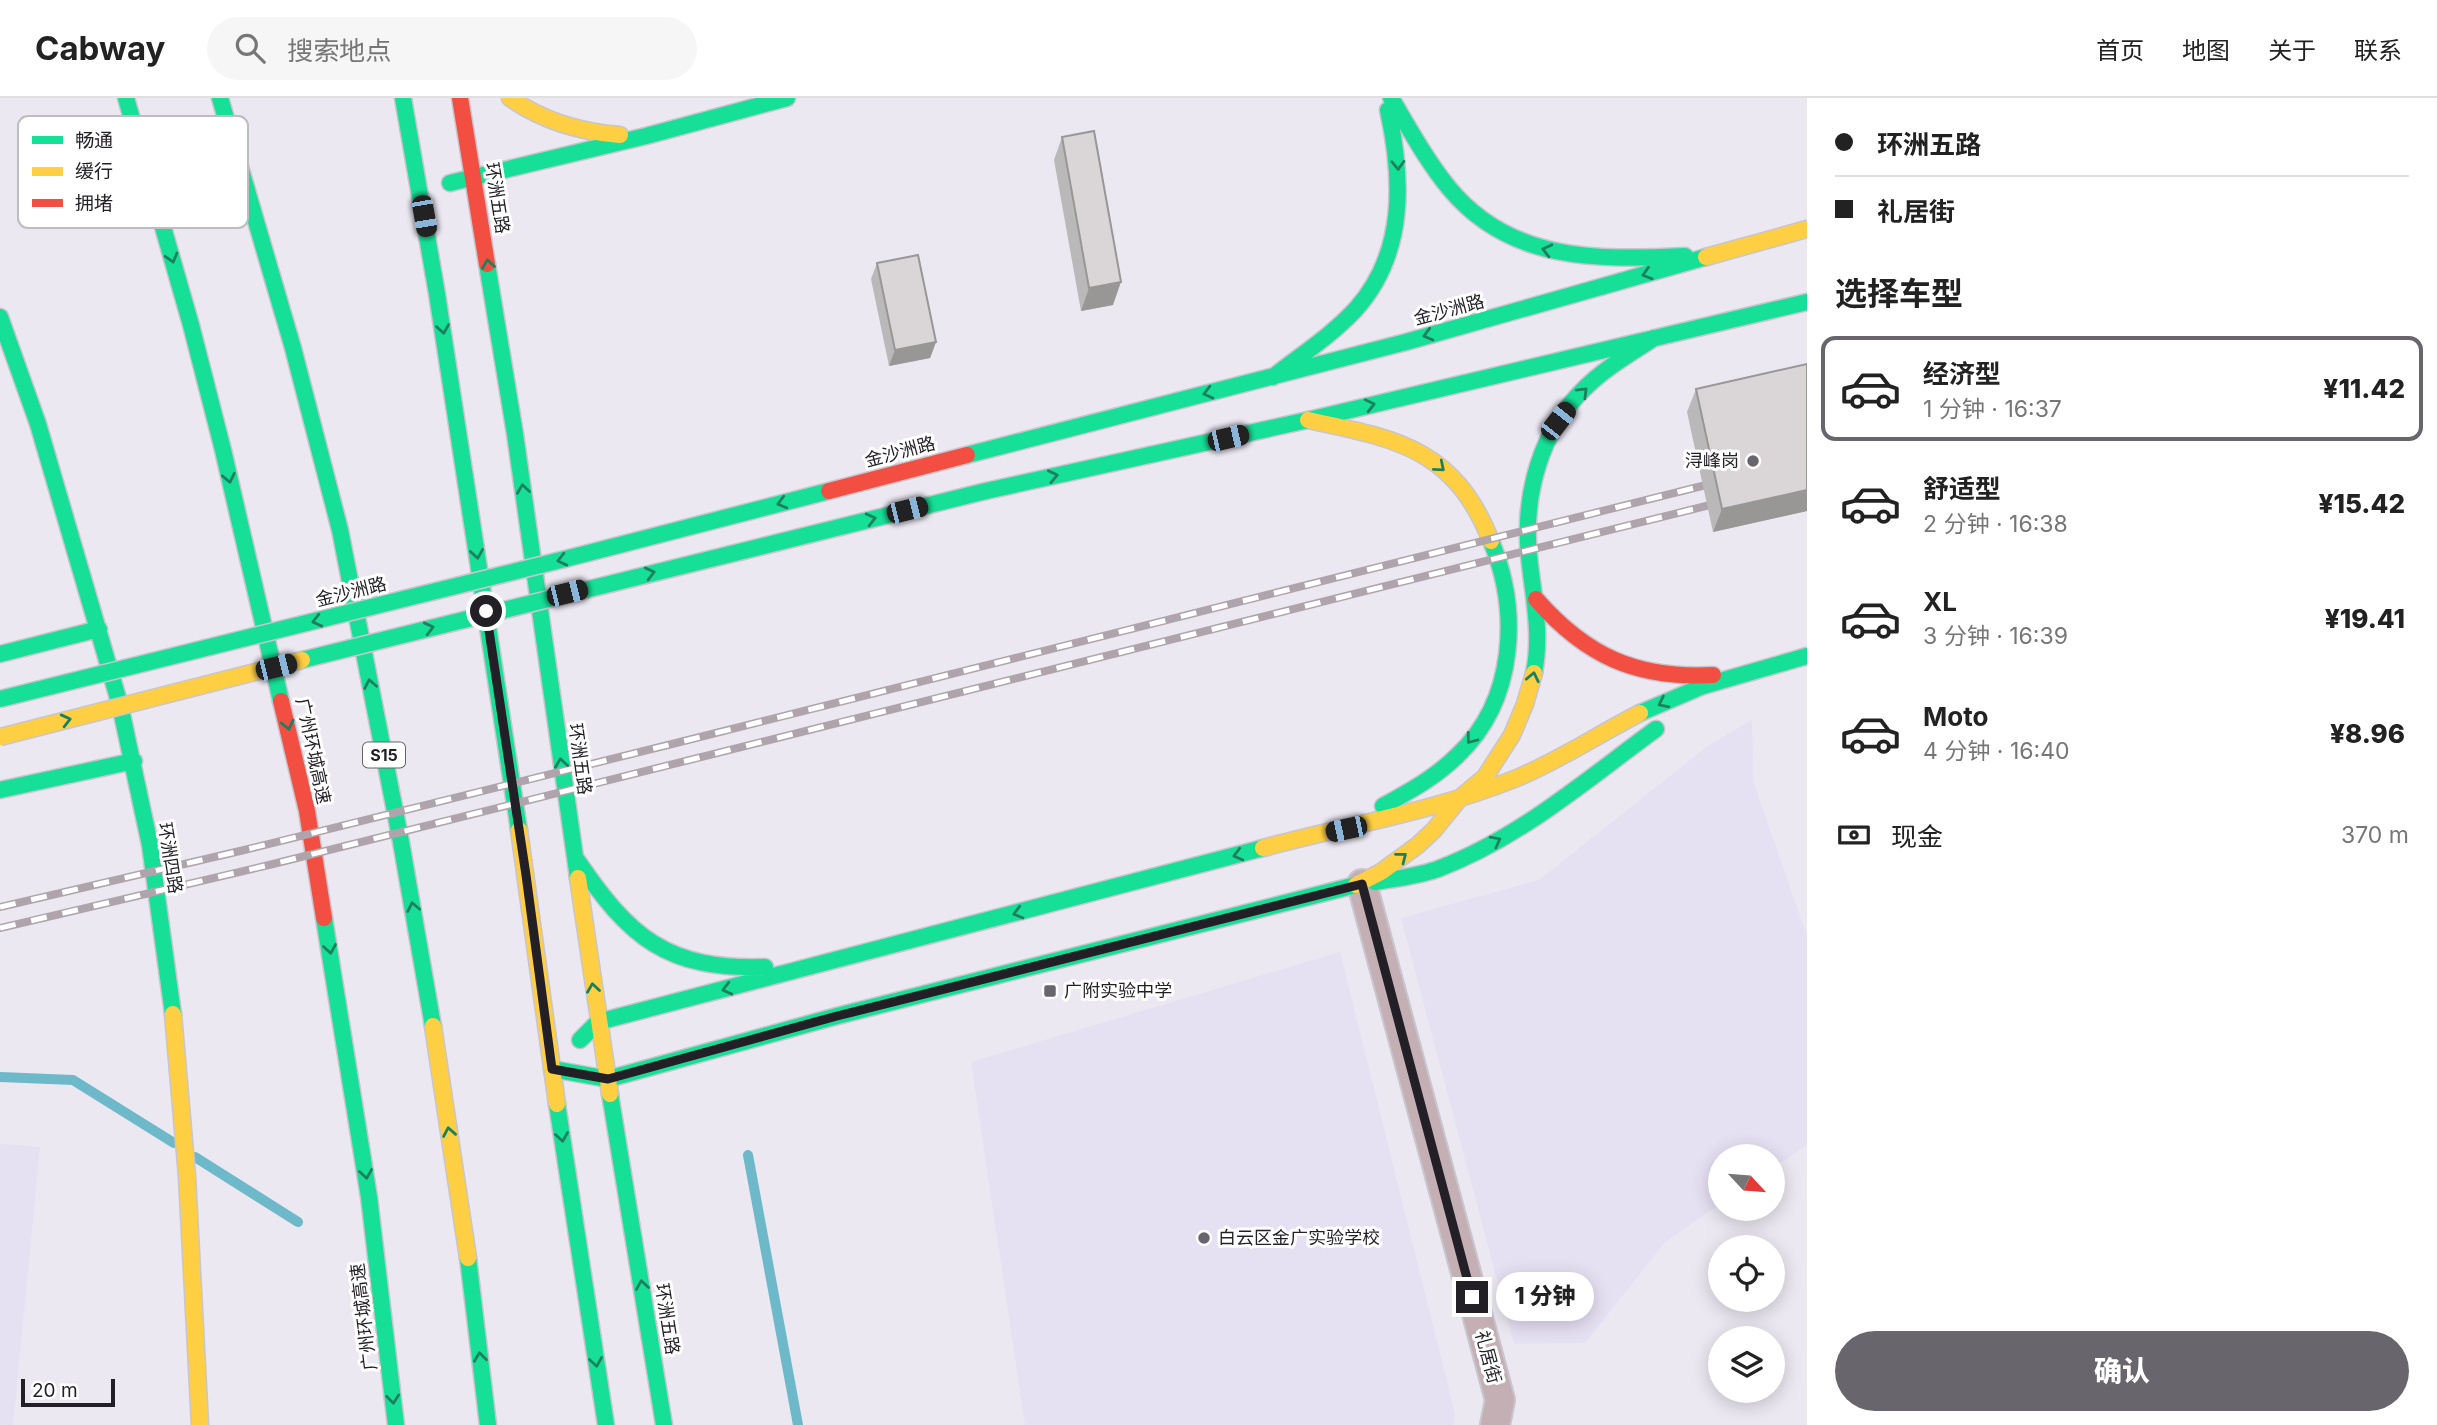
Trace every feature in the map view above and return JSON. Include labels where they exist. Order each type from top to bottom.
[{"type":"main road","name":"广州环城高速","points":[[126,98],[131,116]]},
{"type":"main road","name":"S15","points":[[220,98],[225,116]]},
{"type":"main road","points":[[403,98],[437,294],[526,875],[552,1069],[606,1425]]},
{"type":"main road","name":"环洲五路","points":[[460,98],[515,434],[598,1022],[664,1425]]},
{"type":"main road","points":[[510,98],[537,114],[586,132],[646,136]]},
{"type":"main road","points":[[419,190],[646,136],[787,98]]},
{"type":"main road","points":[[1273,377],[1338,325],[1366,296],[1385,263],[1396,229],[1399,189],[1398,151],[1385,98]]},
{"type":"main road","points":[[1391,98],[1435,169],[1460,200],[1490,226],[1528,246],[1566,255],[1604,259],[1712,255]]},
{"type":"main road","name":"S15","points":[[248,194],[295,355],[333,502],[369,678],[420,941],[458,1182],[488,1425]]},
{"type":"main road","name":"广州环城高速","points":[[163,228],[214,413],[307,811],[369,1197],[396,1425]]},
{"type":"main road","name":"金沙洲路","points":[[0,699],[565,559],[1273,377],[1554,302],[1807,229]]},
{"type":"main road","points":[[0,737],[554,596],[986,491],[1308,420],[1807,302]]},
{"type":"main road","name":"环洲四路","points":[[0,317],[51,467],[99,629],[134,761],[171,1001],[190,1198],[200,1425]]},
{"type":"main road","points":[[1362,884],[1400,859],[1433,831],[1459,798],[1484,778],[1503,751],[1532,686],[1538,654],[1536,599],[1527,522],[1531,494],[1545,446],[1558,421],[1579,394],[1602,374],[1655,338]]},
{"type":"main road","points":[[1304,838],[1379,808],[1421,786],[1469,744],[1498,694],[1506,669],[1510,638],[1506,582],[1498,554],[1477,512],[1450,475],[1430,458],[1393,443],[1308,420]]},
{"type":"main road","points":[[1536,599],[1564,630],[1587,646],[1638,668],[1673,675],[1699,676],[1750,671]]},
{"type":"main road","points":[[0,654],[99,629]]},
{"type":"main road","points":[[552,1069],[598,1022],[824,971],[1304,838],[1389,820],[1519,777],[1569,754],[1670,699],[1750,671],[1807,656]]},
{"type":"main road","points":[[552,1069],[608,1079],[835,1010],[1362,884],[1439,869],[1498,841],[1553,808],[1622,753],[1677,715],[1750,671]]},
{"type":"main road","points":[[0,790],[134,761]]},
{"type":"main road","points":[[574,856],[608,903],[626,921],[651,942],[680,958],[716,965],[824,971]]},
{"type":"street","name":"礼居街","points":[[1362,884],[1500,1400],[1495,1425]]},
{"type":"shaded area","points":[[1752,720],[1753,781],[1807,936],[1807,1145],[1785,1160],[1785,1144],[1708,1144],[1708,1212],[1665,1242],[1585,1343],[1514,1344],[1401,918],[1539,880],[1709,745]]},
{"type":"shaded area","name":"白云区金广实验学校","points":[[1340,952],[1455,1414],[1453,1425],[1025,1425],[971,1062]]},
{"type":"shaded area","points":[[0,1144],[40,1147],[13,1425],[0,1425]]},
{"type":"building","points":[[1094,131],[1121,282],[1089,288],[1062,137]]},
{"type":"building","points":[[918,255],[936,342],[895,350],[877,263]]},
{"type":"building","name":"浔峰岗","points":[[1807,364],[1807,490],[1722,509],[1696,389]]},
{"type":"waterway","points":[[0,1077],[73,1080],[174,1143]]},
{"type":"waterway","points":[[748,1155],[798,1425]]},
{"type":"waterway","points":[[195,1157],[298,1222]]},
{"type":"railway","points":[[0,907],[240,851],[1722,481]]},
{"type":"railway","points":[[0,928],[269,865],[1726,501]]},
{"type":"traffic: fast","points":[[126,98],[131,116]]},
{"type":"traffic: fast","points":[[220,98],[225,116]]},
{"type":"traffic: fast","points":[[403,98],[437,294],[519,830]]},
{"type":"traffic: fast","points":[[450,183],[646,136],[787,98]]},
{"type":"traffic: fast","points":[[1391,98],[1425,155],[1449,188],[1473,212],[1499,230],[1527,243],[1588,256],[1685,256]]},
{"type":"traffic: fast","points":[[1273,377],[1327,336],[1356,309],[1384,264],[1392,240],[1398,189],[1388,110]]},
{"type":"traffic: fast","points":[[248,194],[293,348],[340,530],[401,842],[433,1026]]},
{"type":"traffic: fast","points":[[163,228],[223,450],[281,701]]},
{"type":"traffic: fast","points":[[967,455],[1406,342],[1706,257]]},
{"type":"traffic: fast","points":[[487,264],[515,434],[578,878]]},
{"type":"traffic: fast","points":[[986,491],[1308,420],[1807,302]]},
{"type":"traffic: fast","points":[[0,317],[38,424],[120,705],[150,845],[173,1014]]},
{"type":"traffic: fast","points":[[1534,673],[1537,629],[1528,533],[1532,488],[1538,466],[1556,424],[1569,405],[1601,374],[1654,338]]},
{"type":"traffic: fast","points":[[0,699],[829,491]]},
{"type":"traffic: fast","points":[[302,660],[986,491]]},
{"type":"traffic: fast","points":[[1383,806],[1450,763],[1477,733],[1492,708],[1502,682],[1509,625],[1506,596],[1491,541]]},
{"type":"traffic: fast","points":[[0,654],[99,629]]},
{"type":"traffic: fast","points":[[1640,713],[1703,686],[1807,656]]},
{"type":"traffic: fast","points":[[1375,882],[1438,869],[1497,841],[1552,806],[1656,729]]},
{"type":"traffic: fast","points":[[0,790],[134,761]]},
{"type":"traffic: fast","points":[[580,1040],[598,1022],[1263,848]]},
{"type":"traffic: fast","points":[[577,860],[615,910],[654,944],[676,955],[702,963],[765,967]]},
{"type":"traffic: fast","points":[[552,1069],[608,1079],[837,1016],[1356,885]]},
{"type":"traffic: fast","points":[[324,918],[369,1197],[396,1425]]},
{"type":"traffic: fast","points":[[610,1094],[664,1425]]},
{"type":"traffic: fast","points":[[557,1104],[606,1425]]},
{"type":"traffic: fast","points":[[468,1258],[488,1425]]},
{"type":"traffic: slow","points":[[510,98],[535,113],[562,124],[620,135]]},
{"type":"traffic: slow","points":[[1706,257],[1807,229]]},
{"type":"traffic: slow","points":[[1308,420],[1369,434],[1419,453],[1440,467],[1459,486],[1476,510],[1491,541]]},
{"type":"traffic: slow","points":[[0,737],[302,660]]},
{"type":"traffic: slow","points":[[1356,885],[1381,872],[1418,845],[1460,798],[1485,777],[1512,735],[1534,673]]},
{"type":"traffic: slow","points":[[1263,848],[1423,809],[1486,790],[1549,763],[1640,713]]},
{"type":"traffic: slow","points":[[519,830],[557,1104]]},
{"type":"traffic: slow","points":[[578,878],[610,1094]]},
{"type":"traffic: slow","points":[[173,1014],[187,1176],[200,1425]]},
{"type":"traffic: slow","points":[[433,1026],[468,1258]]},
{"type":"traffic: jam","points":[[460,98],[487,264]]},
{"type":"traffic: jam","points":[[829,491],[967,455]]},
{"type":"traffic: jam","points":[[1536,599],[1574,635],[1614,660],[1660,673],[1713,675]]},
{"type":"traffic: jam","points":[[281,701],[307,811],[324,918]]},
{"type":"place","name":"浔峰岗","points":[[1753,461]]},
{"type":"place","name":"广附实验中学","points":[[1050,991]]},
{"type":"place","name":"白云区金广实验学校","points":[[1204,1238]]},
{"type":"route","points":[[486,611],[552,1069],[608,1079],[837,1016],[1362,884],[1472,1297]]}]
